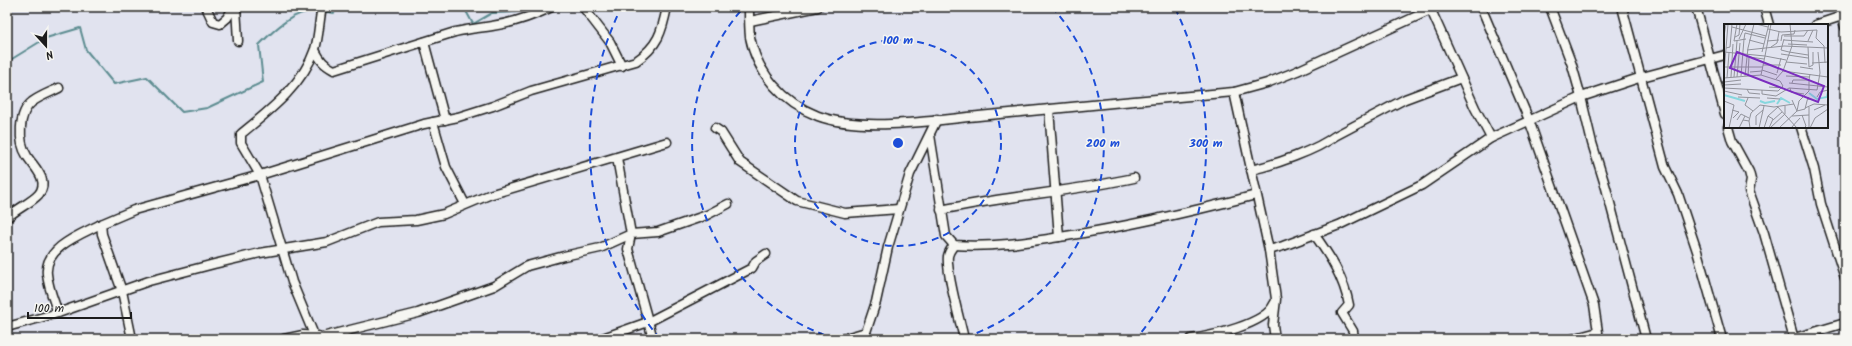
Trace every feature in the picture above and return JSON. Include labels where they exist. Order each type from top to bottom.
[{"type":"street","points":[[206,7],[213,22],[220,24],[227,18],[235,7]]},
{"type":"street","points":[[235,7],[238,41]]},
{"type":"street","points":[[315,50],[320,60],[327,67],[334,70],[475,27],[491,26],[516,21],[552,7]]},
{"type":"street","points":[[583,7],[610,42],[622,66]]},
{"type":"street","points":[[58,313],[47,274],[48,262],[56,251],[72,240],[101,224],[134,210],[260,175],[433,122],[493,106],[531,91],[636,61],[648,53],[655,45],[662,29],[667,7]]},
{"type":"street","points":[[749,7],[750,37],[754,52],[766,77],[792,102],[828,119],[852,124],[937,119],[1234,92],[1267,83],[1297,71],[1434,9],[1461,78],[1491,138]]},
{"type":"street","points":[[750,21],[818,7]]},
{"type":"street","points":[[1481,7],[1529,120],[1594,305],[1598,332],[1572,339]]},
{"type":"street","points":[[1550,7],[1572,65],[1646,339]]},
{"type":"street","points":[[1622,7],[1665,167],[1678,194],[1690,229],[1722,339]]},
{"type":"street","points":[[1696,7],[1724,110]]},
{"type":"street","points":[[1764,7],[1769,24]]},
{"type":"street","points":[[1839,7],[1843,16],[1845,27]]},
{"type":"street","points":[[320,337],[292,282],[260,175],[241,143],[241,134],[274,106],[300,79],[315,50],[321,11]]},
{"type":"street","points":[[1818,24],[1843,16]]},
{"type":"street","points":[[424,42],[445,120]]},
{"type":"street","points":[[1269,250],[1339,225],[1422,185],[1491,138],[1581,97],[1642,77],[1724,55]]},
{"type":"street","points":[[1251,170],[1270,166],[1324,144],[1335,136],[1406,99],[1461,78]]},
{"type":"street","points":[[7,218],[40,193],[42,182],[38,168],[27,156],[21,135],[23,114],[32,102],[59,88]]},
{"type":"street","points":[[1234,92],[1269,250],[1276,299],[1273,325],[1275,339]]},
{"type":"street","points":[[1049,109],[1059,237]]},
{"type":"street","points":[[842,339],[866,335],[876,302],[899,209],[910,174],[937,119]]},
{"type":"street","points":[[433,122],[446,167],[465,204]]},
{"type":"street","points":[[716,128],[740,162],[797,201],[845,213],[899,209]]},
{"type":"street","points":[[1728,128],[1732,142],[1749,172],[1751,180],[1749,191],[1764,233],[1793,339],[1845,323]]},
{"type":"street","points":[[1801,128],[1814,169],[1821,204],[1845,278]]},
{"type":"street","points":[[930,135],[946,236],[954,245],[992,246],[1020,244],[1103,230],[1256,195]]},
{"type":"street","points":[[7,327],[58,313],[149,281],[214,264],[282,249],[327,242],[378,222],[416,220],[444,214],[465,204],[517,186],[667,142]]},
{"type":"street","points":[[616,158],[631,234],[628,249],[653,339]]},
{"type":"street","points":[[941,210],[969,203],[1134,178]]},
{"type":"street","points":[[284,339],[303,335],[320,337],[418,313],[494,286],[527,266],[600,248],[631,234],[658,232],[707,215],[728,204]]},
{"type":"street","points":[[101,224],[102,234],[122,291],[132,339]]},
{"type":"street","points":[[1314,234],[1334,262],[1347,291],[1349,305],[1342,313],[1353,331],[1354,339]]},
{"type":"street","points":[[954,245],[950,250],[948,264],[964,339]]},
{"type":"street","points":[[600,339],[648,322],[752,268],[756,261],[766,254]]},
{"type":"street","points":[[1191,339],[1236,330],[1272,310],[1276,299]]},
{"type":"waterway","points":[[323,11],[334,13],[338,7]]},
{"type":"waterway","points":[[421,7],[426,7]]},
{"type":"waterway","points":[[467,7],[466,11],[473,24],[492,13],[515,12],[515,7]]},
{"type":"waterway","points":[[7,62],[46,38],[80,28],[86,50],[114,84],[147,77],[182,112],[207,108],[263,82],[259,45],[278,27],[293,17],[309,11],[318,11]]}]
